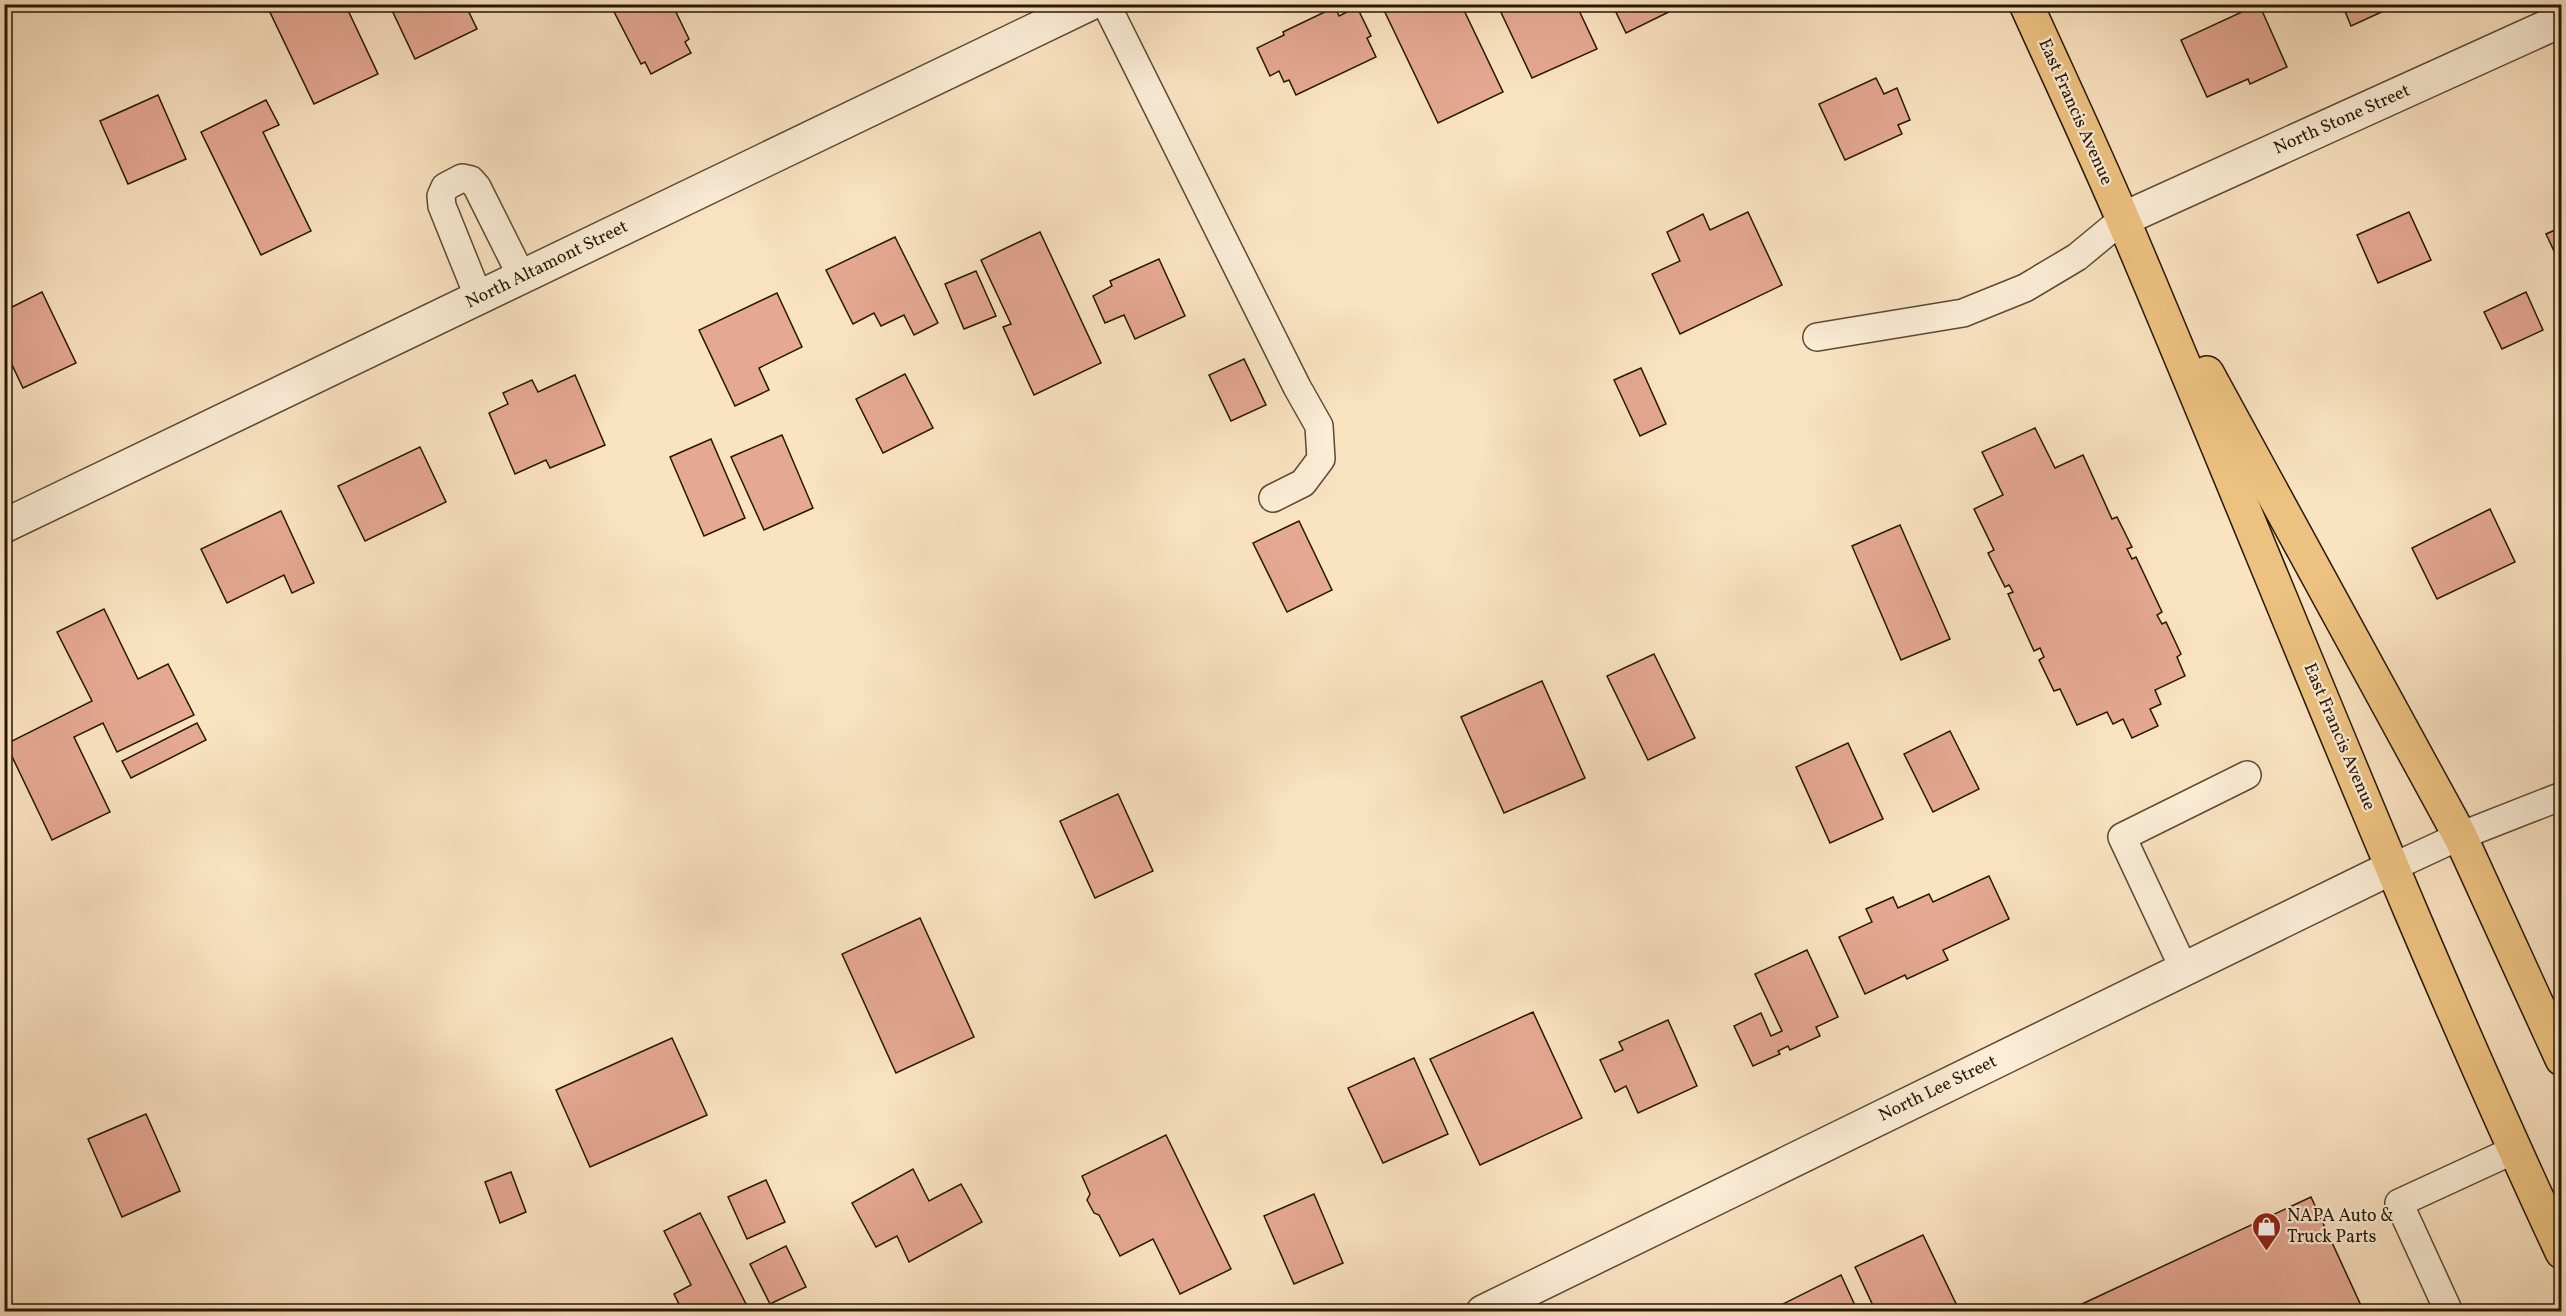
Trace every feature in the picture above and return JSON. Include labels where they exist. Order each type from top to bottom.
[{"type":"main road","name":"East Francis Avenue","points":[[2026,4],[2123,219],[2393,867],[2514,1150],[2562,1252]]},
{"type":"main road","name":"East Francis Avenue","points":[[2123,219],[2460,836],[2558,1042]]},
{"type":"street","name":"North Altamont Street","points":[[4,526],[1089,4]]},
{"type":"street","name":"North Stone Street","points":[[2123,219],[2562,20]]},
{"type":"street","name":"North Lee Street","points":[[1484,1311],[2393,867]]},
{"type":"lane","points":[[1106,4],[1297,387],[1319,426],[1321,459],[1303,483],[1273,498]]},
{"type":"lane","points":[[479,298],[442,207],[441,196],[445,187],[462,178],[471,180],[477,187],[522,277]]},
{"type":"lane","points":[[1816,337],[1963,313],[2025,288],[2078,257],[2123,219]]},
{"type":"lane","points":[[2184,969],[2122,837],[2247,775]]},
{"type":"lane","points":[[2393,867],[2460,836],[2562,796]]},
{"type":"lane","points":[[2449,1311],[2399,1203],[2514,1150]]},
{"type":"building","points":[[271,4],[345,4],[378,74],[314,104],[267,6]]},
{"type":"building","points":[[389,4],[465,4],[477,29],[415,59]]},
{"type":"building","points":[[610,4],[672,4],[689,39],[685,42],[691,53],[651,74],[645,62],[641,64]]},
{"type":"building","points":[[1381,4],[1461,4],[1503,92],[1438,123]]},
{"type":"building","points":[[1497,4],[1576,4],[1597,49],[1532,78]]},
{"type":"building","points":[[1612,4],[1685,4],[1626,33]]},
{"type":"building","points":[[2259,4],[2287,67],[2250,84],[2248,79],[2207,97],[2181,40]]},
{"type":"building","points":[[2342,4],[2399,4],[2351,26]]},
{"type":"building","points":[[1335,7],[1339,16],[1357,7],[1371,36],[1367,38],[1376,57],[1296,95],[1289,80],[1284,82],[1279,71],[1270,76],[1257,48],[1284,35],[1283,32]]},
{"type":"building","points":[[1876,78],[1884,94],[1897,88],[1910,120],[1898,125],[1902,134],[1845,160],[1819,104]]},
{"type":"building","points":[[158,95],[186,159],[128,184],[100,121]]},
{"type":"building","points":[[266,100],[279,125],[263,132],[311,231],[261,255],[201,132]]},
{"type":"building","points":[[1748,212],[1782,285],[1680,334],[1652,274],[1680,261],[1667,232],[1703,214],[1710,230]]},
{"type":"building","points":[[2409,212],[2431,260],[2378,283],[2357,235]]},
{"type":"building","points":[[2562,227],[2562,268],[2546,234]]},
{"type":"building","points":[[1040,232],[1101,363],[1034,395],[1003,327],[1011,324],[981,260]]},
{"type":"building","points":[[895,237],[938,323],[914,335],[904,315],[881,326],[874,313],[853,324],[826,270]]},
{"type":"building","points":[[1159,259],[1185,316],[1135,339],[1124,315],[1105,323],[1093,296],[1112,286],[1110,281]]},
{"type":"building","points":[[976,271],[996,316],[964,329],[945,284]]},
{"type":"building","points":[[42,292],[76,363],[23,388],[4,348],[4,311]]},
{"type":"building","points":[[2526,292],[2543,330],[2502,349],[2484,312]]},
{"type":"building","points":[[777,293],[802,347],[759,368],[769,390],[735,406],[699,330]]},
{"type":"building","points":[[1244,359],[1266,405],[1231,421],[1209,375]]},
{"type":"building","points":[[1641,368],[1666,424],[1640,436],[1614,380]]},
{"type":"building","points":[[905,374],[933,428],[883,453],[856,399]]},
{"type":"building","points":[[575,375],[605,445],[550,468],[546,460],[515,474],[489,413],[508,404],[503,393],[532,380],[538,392]]},
{"type":"building","points":[[2035,428],[2055,468],[2083,455],[2112,519],[2117,517],[2132,547],[2127,549],[2132,559],[2136,557],[2162,612],[2157,615],[2162,624],[2166,622],[2181,654],[2177,657],[2185,676],[2155,690],[2161,704],[2150,709],[2158,726],[2132,738],[2123,719],[2113,724],[2107,712],[2077,725],[2060,689],[2054,691],[2039,660],[2044,657],[2040,648],[2034,651],[2008,594],[2013,592],[2009,585],[2005,587],[1988,553],[1994,550],[1974,509],[2003,495],[1982,452]]},
{"type":"building","points":[[782,435],[813,508],[764,530],[731,457]]},
{"type":"building","points":[[711,439],[745,518],[704,536],[670,457]]},
{"type":"building","points":[[420,447],[446,502],[365,541],[338,486]]},
{"type":"building","points":[[2490,509],[2515,562],[2437,599],[2412,548]]},
{"type":"building","points":[[281,511],[314,583],[292,593],[284,575],[227,603],[201,549]]},
{"type":"building","points":[[1299,521],[1332,590],[1287,612],[1253,543]]},
{"type":"building","points":[[1900,525],[1950,639],[1901,660],[1852,546]]},
{"type":"building","points":[[104,609],[138,679],[168,664],[194,715],[117,752],[103,723],[74,737],[110,812],[52,840],[6,744],[92,701],[57,632]]},
{"type":"building","points":[[1654,654],[1695,738],[1648,760],[1607,676]]},
{"type":"building","points":[[1542,681],[1585,778],[1504,813],[1461,717]]},
{"type":"building","points":[[2562,718],[2562,737],[2554,722]]},
{"type":"building","points":[[197,723],[206,740],[131,778],[122,761]]},
{"type":"building","points":[[1950,731],[1979,789],[1933,812],[1904,754]]},
{"type":"building","points":[[1848,743],[1883,819],[1830,843],[1796,767]]},
{"type":"building","points":[[1118,794],[1153,871],[1095,898],[1060,821]]},
{"type":"building","points":[[1989,876],[2009,919],[1943,950],[1948,960],[1907,979],[1905,975],[1865,994],[1839,937],[1872,922],[1866,909],[1893,897],[1898,908],[1929,894],[1933,902]]},
{"type":"building","points":[[920,918],[974,1037],[896,1073],[842,954]]},
{"type":"building","points":[[1807,950],[1838,1017],[1816,1027],[1820,1036],[1790,1050],[1788,1046],[1778,1051],[1780,1054],[1753,1066],[1734,1026],[1761,1013],[1771,1036],[1782,1031],[1755,974]]},
{"type":"building","points":[[1533,1012],[1582,1118],[1480,1165],[1430,1059]]},
{"type":"building","points":[[1668,1020],[1697,1086],[1638,1113],[1626,1086],[1615,1092],[1600,1060],[1623,1050],[1619,1042]]},
{"type":"building","points":[[672,1038],[707,1115],[590,1167],[556,1090]]},
{"type":"building","points":[[1414,1058],[1448,1134],[1383,1163],[1348,1088]]},
{"type":"building","points":[[146,1114],[180,1191],[122,1217],[88,1139]]},
{"type":"building","points":[[1166,1135],[1231,1269],[1180,1294],[1153,1239],[1120,1256],[1099,1215],[1094,1213],[1087,1200],[1090,1194],[1082,1176]]},
{"type":"building","points":[[913,1169],[929,1201],[961,1184],[982,1222],[909,1262],[897,1236],[876,1247],[852,1203]]},
{"type":"building","points":[[511,1172],[526,1212],[500,1223],[485,1182]]},
{"type":"building","points":[[766,1180],[785,1222],[747,1239],[728,1197]]},
{"type":"building","points":[[1314,1194],[1343,1263],[1294,1284],[1264,1216]]},
{"type":"building","name":"NAPA Auto & Truck Parts","points":[[2311,1197],[2364,1312],[2085,1312],[2082,1304]]},
{"type":"building","points":[[700,1213],[750,1312],[683,1312],[674,1294],[691,1285],[664,1231]]},
{"type":"building","points":[[1923,1235],[1960,1312],[1876,1312],[1855,1267]]},
{"type":"building","points":[[786,1246],[806,1287],[770,1304],[750,1264]]},
{"type":"building","points":[[1841,1275],[1858,1312],[1777,1312],[1775,1308]]},
{"type":"place","name":"NAPA Auto & Truck Parts","points":[[2266,1252]]}]
